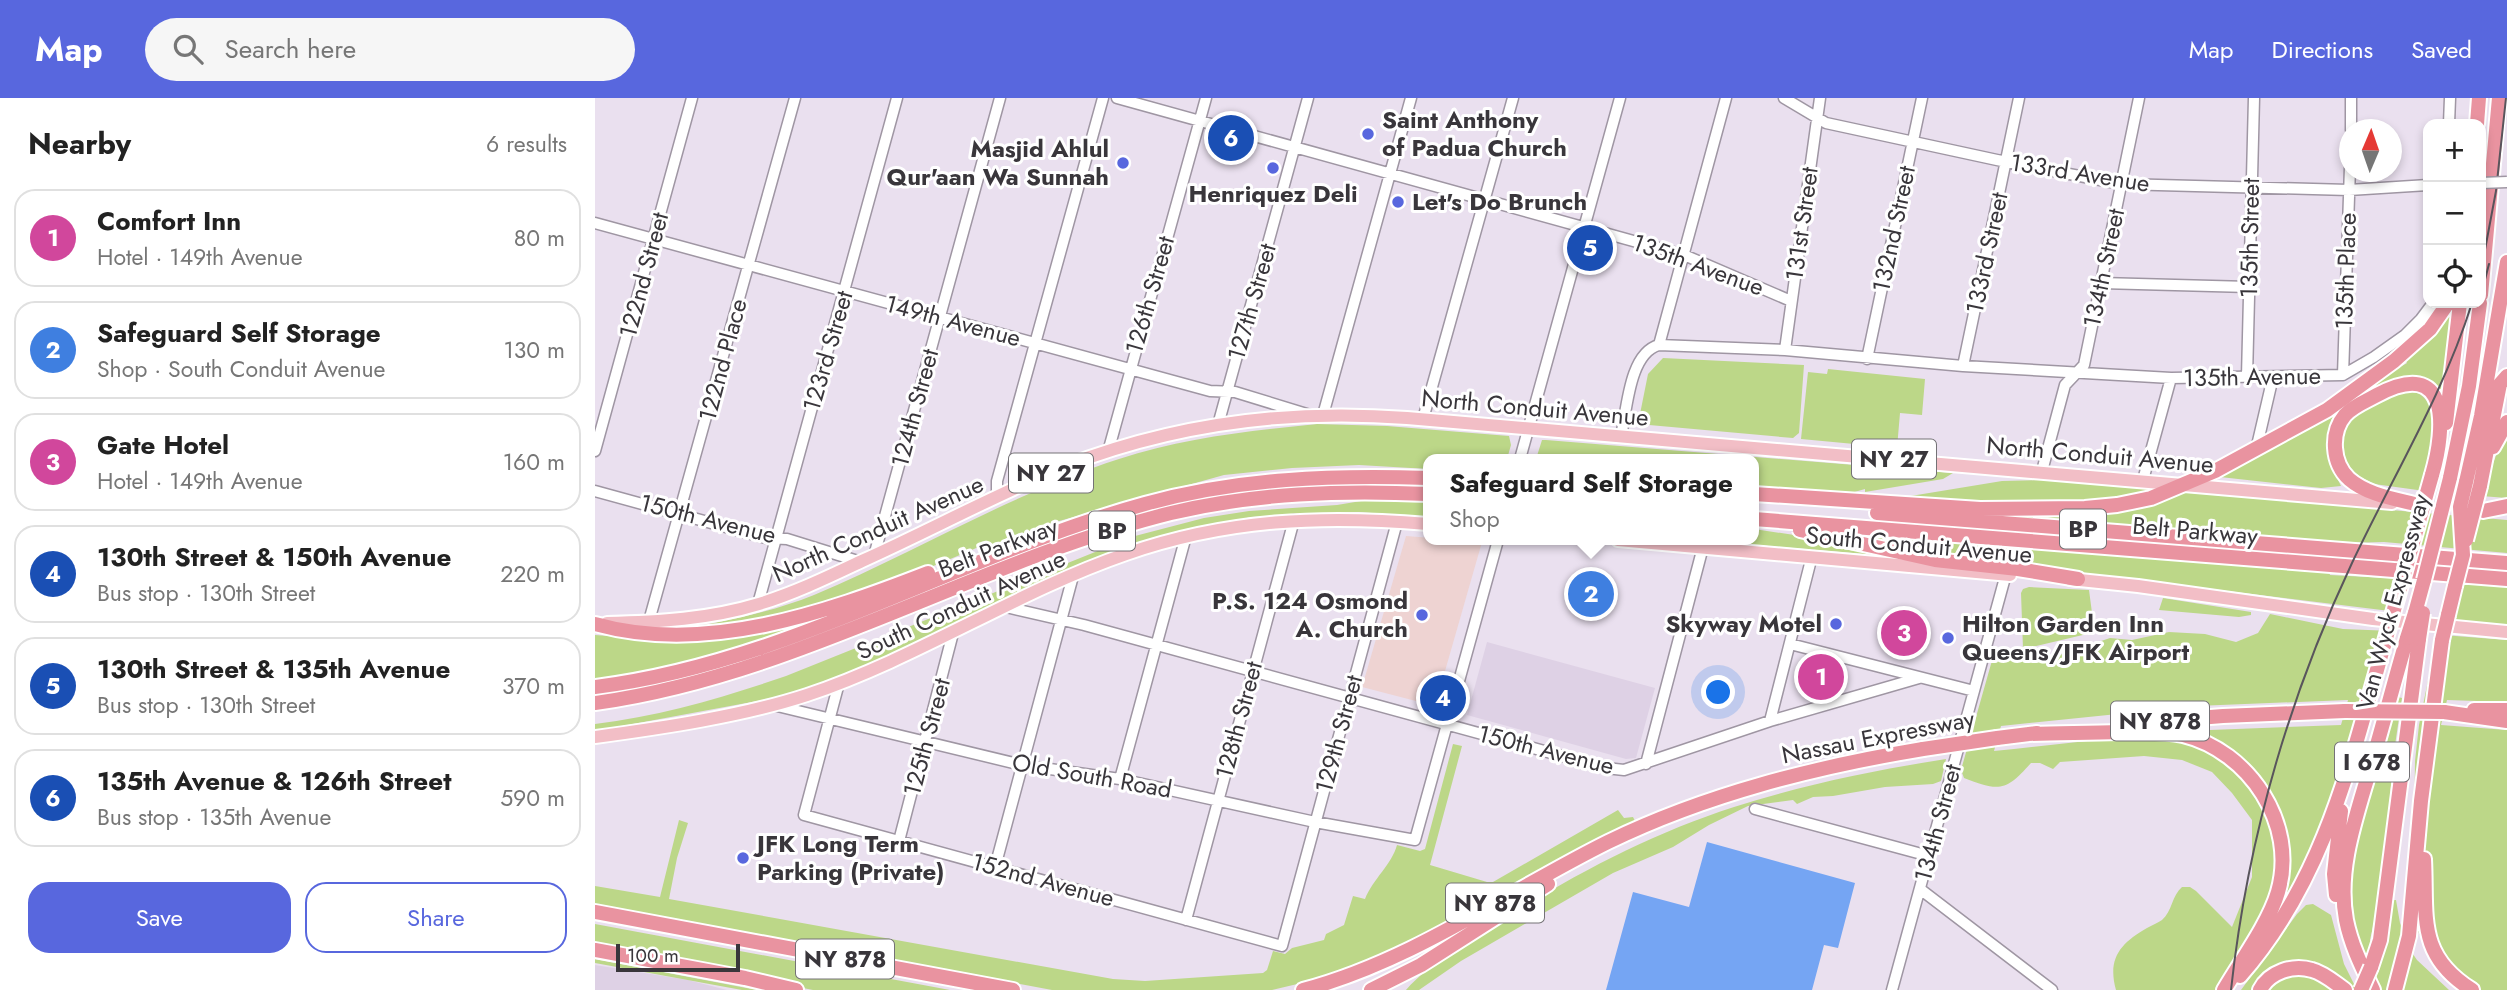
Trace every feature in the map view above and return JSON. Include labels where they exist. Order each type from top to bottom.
[{"type":"highway","points":[[2477,119],[2479,98]]},
{"type":"highway","points":[[2486,245],[2499,98]]},
{"type":"highway","name":"Van Wyck Expressway","points":[[2397,984],[2409,936],[2442,640],[2463,555],[2460,507],[2476,481],[2481,416],[2507,262]]},
{"type":"highway","points":[[2476,481],[2503,380],[2495,370],[2507,303]]},
{"type":"highway","points":[[1759,494],[1940,508],[2054,509],[2117,505],[2151,498],[2190,484],[2327,410],[2394,361],[2430,329],[2445,308]]},
{"type":"highway","points":[[2225,990],[2259,954],[2308,875],[2346,780],[2441,441],[2450,401],[2459,308]]},
{"type":"highway","name":"Van Wyck Expressway","points":[[2373,990],[2351,939],[2346,918],[2344,887],[2349,847],[2413,638],[2451,478],[2469,386],[2479,308]]},
{"type":"highway","points":[[2419,505],[2376,493],[2350,480],[2337,459],[2336,434],[2344,416],[2353,408],[2394,386],[2409,383],[2428,390],[2437,402],[2441,414],[2441,441]]},
{"type":"highway","points":[[2476,481],[2507,422]]},
{"type":"highway","name":"Belt Parkway","points":[[595,687],[656,677],[750,651],[1052,534],[1145,504],[1224,486],[1273,480],[1321,477],[1423,478]]},
{"type":"highway","name":"Belt Parkway","points":[[595,703],[666,691],[755,666],[1039,556],[1169,514],[1229,501],[1290,494],[1423,494]]},
{"type":"highway","name":"Belt Parkway","points":[[1759,503],[2507,563]]},
{"type":"highway","points":[[2483,511],[2507,506]]},
{"type":"highway","name":"Belt Parkway","points":[[1759,520],[2507,579]]},
{"type":"highway","points":[[1759,521],[1935,560],[2078,579]]},
{"type":"highway","points":[[595,623],[625,633],[666,635],[721,632],[774,623],[842,604],[962,559],[1052,534]]},
{"type":"highway","points":[[2362,990],[2380,940],[2413,638]]},
{"type":"highway","points":[[595,713],[696,693],[755,666]]},
{"type":"highway","name":"Nassau Expressway","points":[[1303,990],[1392,958],[1610,841],[1738,791],[1798,774],[1923,749],[1997,738],[2194,718],[2345,711],[2507,710]]},
{"type":"highway","points":[[2444,712],[2507,721]]},
{"type":"highway","points":[[2028,734],[2144,732],[2183,735],[2210,744],[2227,754],[2255,781],[2277,825],[2281,846],[2280,884],[2269,914],[2225,990]]},
{"type":"highway","points":[[2346,780],[2334,874],[2347,951],[2362,990]]},
{"type":"highway","points":[[1371,990],[1421,965],[1540,889],[1685,810]]},
{"type":"highway","points":[[2419,830],[2425,860],[2426,924],[2432,948],[2451,974],[2472,990]]},
{"type":"highway","name":"NY 878","points":[[595,912],[1013,990]]},
{"type":"highway","points":[[595,950],[796,990]]},
{"type":"highway","points":[[1399,990],[1421,965]]},
{"type":"highway","points":[[2260,990],[2273,974],[2289,968],[2311,969],[2345,990]]},
{"type":"main road","name":"North Conduit Avenue","points":[[595,623],[699,617],[758,604],[799,590],[1062,468],[1108,452],[1163,436],[1218,425],[1316,415],[1423,419],[2507,513]]},
{"type":"main road","name":"South Conduit Avenue","points":[[595,737],[697,720],[806,695],[954,633],[1073,576],[1125,555],[1187,537],[1249,524],[1294,520],[1423,524]]},
{"type":"main road","name":"South Conduit Avenue","points":[[1679,545],[2078,579],[2373,619],[2507,632]]},
{"type":"street","name":"122nd Street","points":[[595,452],[692,98]]},
{"type":"street","name":"122nd Place","points":[[649,621],[795,98]]},
{"type":"street","name":"123rd Street","points":[[758,604],[897,98]]},
{"type":"street","name":"124th Street","points":[[874,556],[1000,98]]},
{"type":"street","points":[[997,497],[997,481],[1103,98]]},
{"type":"street","name":"135th Avenue","points":[[1117,98],[1684,255],[1791,301]]},
{"type":"street","name":"126th Street","points":[[1108,452],[1206,98]]},
{"type":"street","name":"127th Street","points":[[1218,425],[1308,98]]},
{"type":"street","points":[[1316,415],[1411,98]]},
{"type":"street","points":[[1423,419],[1513,98]]},
{"type":"street","points":[[1521,454],[1620,98]]},
{"type":"street","points":[[1621,436],[1635,370],[1644,354],[1659,345],[1726,98]]},
{"type":"street","name":"133rd Avenue","points":[[1784,98],[1826,123],[2122,184],[2349,190],[2423,185]]},
{"type":"street","name":"131st Street","points":[[1785,351],[1820,98]]},
{"type":"street","name":"132nd Street","points":[[1867,359],[1922,98]]},
{"type":"street","name":"133rd Street","points":[[1963,366],[2019,98]]},
{"type":"street","name":"134th Street","points":[[2042,471],[2065,385],[2084,365],[2139,98]]},
{"type":"street","name":"135th Street","points":[[2247,377],[2254,98]]},
{"type":"street","points":[[2351,98],[2351,119]]},
{"type":"street","points":[[2449,119],[2450,98]]},
{"type":"street","name":"135th Place","points":[[2343,375],[2349,182]]},
{"type":"street","points":[[2486,183],[2507,182]]},
{"type":"street","name":"149th Avenue","points":[[595,223],[1210,391],[1235,392],[1316,415]]},
{"type":"street","points":[[2101,283],[2249,287]]},
{"type":"street","points":[[2343,375],[2405,335],[2429,308]]},
{"type":"street","name":"135th Avenue","points":[[1659,345],[1785,351],[2076,373],[2171,377],[2343,375]]},
{"type":"street","points":[[2143,480],[2171,377]]},
{"type":"street","points":[[2256,450],[2273,377]]},
{"type":"street","name":"150th Avenue","points":[[595,491],[766,538],[787,539],[861,562]]},
{"type":"street","name":"128th Street","points":[[1186,920],[1294,520]]},
{"type":"street","name":"129th Street","points":[[1282,946],[1397,522]]},
{"type":"street","points":[[1120,779],[1187,537]]},
{"type":"street","points":[[1448,726],[1497,545]]},
{"type":"street","points":[[1646,764],[1703,547]]},
{"type":"street","points":[[1770,721],[1812,556]]},
{"type":"street","name":"134th Street","points":[[1892,990],[2005,574]]},
{"type":"street","points":[[995,867],[1073,576]]},
{"type":"street","name":"150th Avenue","points":[[1006,607],[1157,644],[1448,726],[1606,768],[1624,770],[1770,721],[1919,678]]},
{"type":"street","name":"125th Street","points":[[899,841],[954,633]]},
{"type":"street","points":[[1790,644],[1974,691]]},
{"type":"street","points":[[829,719],[839,683]]},
{"type":"street","name":"Old South Road","points":[[771,704],[1022,765],[1120,779],[1315,822],[1415,840],[1448,726]]},
{"type":"street","name":"152nd Avenue","points":[[829,719],[804,815],[1282,946]]},
{"type":"street","points":[[1755,809],[1929,856]]},
{"type":"street","points":[[1920,890],[2052,990]]},
{"type":"shaded area","name":"P.S. 124 Osmond A. Church","points":[[1406,536],[1423,537],[1423,545],[1481,545],[1435,706],[1362,687]]},
{"type":"shaded area","points":[[1487,642],[1655,688],[1636,758],[1626,759],[1467,715]]},
{"type":"shaded area","points":[[595,965],[688,980],[727,990],[595,990]]},
{"type":"green space","points":[[2458,308],[2445,401],[2427,381],[2416,377],[2403,378],[2389,381],[2362,395],[2331,420],[2328,450],[2331,465],[2341,486],[2321,488],[2220,477],[2297,436],[2369,385],[2407,363],[2404,359],[2451,311]]},
{"type":"green space","points":[[1663,358],[1804,365],[1799,433],[1793,438],[1638,424],[1648,374]]},
{"type":"green space","points":[[1828,369],[1925,379],[1922,415],[1900,413],[1897,448],[1801,439],[1808,372],[1827,374]]},
{"type":"green space","points":[[2410,389],[2422,396],[2435,419],[2436,449],[2432,492],[2374,484],[2355,474],[2350,477],[2344,469],[2340,435],[2349,418],[2371,402]]},
{"type":"green space","points":[[1317,424],[1387,426],[1509,436],[1511,445],[1508,454],[1423,454],[1423,469],[1359,465],[1224,475],[1045,525],[992,545],[990,542],[893,582],[826,605],[724,628],[675,630],[746,616],[814,595],[1041,489],[1119,459],[1192,441]]},
{"type":"green space","points":[[2507,432],[2507,498],[2481,496],[2501,442]]},
{"type":"green space","points":[[1542,440],[1716,454],[1538,454]]},
{"type":"green space","points":[[1759,457],[1953,473],[1943,479],[1851,493],[1759,492]]},
{"type":"green space","points":[[2043,480],[2507,520],[2507,553],[1856,505],[2002,481]]},
{"type":"green space","points":[[1367,500],[1423,502],[1423,517],[1358,512],[1251,517],[1139,543],[1091,561],[860,671],[790,695],[595,731],[595,724],[692,705],[786,676],[1135,536],[1204,518],[1249,511],[1337,505]]},
{"type":"green space","points":[[1759,530],[1814,538],[1816,541],[1888,556],[1756,545],[1759,545]]},
{"type":"green space","points":[[1869,535],[2329,571],[2330,575],[2407,579],[2398,612],[1937,555],[1866,540],[1865,537]]},
{"type":"green space","points":[[2458,581],[2507,585],[2507,625],[2446,620]]},
{"type":"green space","points":[[2029,587],[2089,590],[2094,628],[2087,634],[2023,649],[2021,593]]},
{"type":"green space","points":[[2163,598],[2251,612],[2251,615],[2239,617],[2159,610]]},
{"type":"green space","points":[[2270,614],[2343,629],[2393,631],[2373,704],[2348,775],[2316,844],[2277,908],[2285,852],[2277,812],[2260,779],[2206,733],[2210,730],[2341,725],[2348,700],[2196,706],[2001,726],[1994,751],[2146,735],[2187,740],[2203,746],[2229,762],[2250,785],[2269,820],[2279,851],[2273,891],[2249,945],[2218,990],[2116,990],[2113,969],[2118,953],[2130,940],[2165,917],[2182,887],[2190,887],[2196,891],[2232,927],[2252,877],[2252,820],[2212,772],[2182,760],[2144,756],[2060,762],[2053,769],[2040,763],[2031,763],[2008,784],[1994,787],[1964,778],[1961,770],[1993,657],[2022,660],[2051,658],[2110,638],[2132,640],[2169,632],[2205,634],[2236,642],[2258,633]]},
{"type":"green space","points":[[803,620],[806,625],[754,643],[675,664],[595,680],[595,635],[677,641]]},
{"type":"green space","points":[[2443,635],[2507,640],[2507,702],[2447,700],[2441,725],[2507,730],[2507,990],[2478,990],[2426,948],[2413,921],[2415,761],[2419,725],[2435,646]]},
{"type":"green space","points":[[2398,697],[2402,698],[2394,752],[2382,887],[2370,940],[2380,956],[2393,900],[2396,900],[2406,940],[2404,941],[2417,960],[2449,990],[2380,990],[2357,941],[2351,913],[2351,883],[2361,818]]},
{"type":"green space","points":[[1453,744],[1462,746],[1430,865],[1493,882],[1618,810],[1624,818],[1633,817],[1635,821],[1394,950],[1331,976],[1272,990],[1052,990],[595,904],[595,886],[660,897],[679,820],[688,823],[677,858],[669,899],[1113,979],[1145,981],[1263,973],[1267,970],[1273,951],[1285,954],[1292,948],[1324,940],[1326,934],[1344,925],[1353,896],[1365,899],[1397,845],[1420,851],[1425,849]]},
{"type":"green space","points":[[1946,759],[1941,781],[1933,784],[1885,787],[1813,797],[1797,804],[1793,800],[1748,806],[1673,847],[1613,873],[1461,961],[1419,990],[1406,990],[1448,954],[1581,873],[1641,843],[1734,807],[1786,792],[1866,773]]},
{"type":"green space","points":[[2313,904],[2331,915],[2344,964],[2357,990],[2241,990],[2297,914],[2306,905]]},
{"type":"green space","points":[[595,924],[950,990],[813,990],[595,946]]},
{"type":"green space","points":[[595,959],[757,990],[742,990],[595,963]]},
{"type":"water","points":[[1707,842],[1855,883],[1838,948],[1824,945],[1812,990],[1606,990],[1633,892],[1689,907]]},
{"type":"tram line","points":[[2486,245],[2496,191],[2506,98]]},
{"type":"tram line","points":[[2486,276],[2489,264]]},
{"type":"tram line","points":[[2231,990],[2248,880],[2260,825],[2290,718],[2329,614],[2432,403],[2470,308]]},
{"type":"place","name":"Saint Anthony of Padua Church","points":[[1368,134]]},
{"type":"place","name":"135th Avenue & 126th Street","points":[[1231,138]]},
{"type":"place","name":"Masjid Ahlul Qur'aan Wa Sunnah","points":[[1123,163]]},
{"type":"place","name":"Henriquez Deli","points":[[1273,168]]},
{"type":"place","name":"Let's Do Brunch","points":[[1398,202]]},
{"type":"place","name":"130th Street & 135th Avenue","points":[[1590,248]]},
{"type":"place","name":"Safeguard Self Storage","points":[[1591,594]]},
{"type":"place","name":"P.S. 124 Osmond A. Church","points":[[1422,615]]},
{"type":"place","name":"Skyway Motel","points":[[1836,624]]},
{"type":"place","name":"Gate Hotel","points":[[1904,633]]},
{"type":"place","name":"Hilton Garden Inn Queens/JFK Airport","points":[[1948,638]]},
{"type":"place","name":"Comfort Inn","points":[[1821,677]]},
{"type":"place","name":"130th Street & 150th Avenue","points":[[1443,698]]},
{"type":"place","name":"JFK Long Term Parking (Private)","points":[[743,858]]}]
